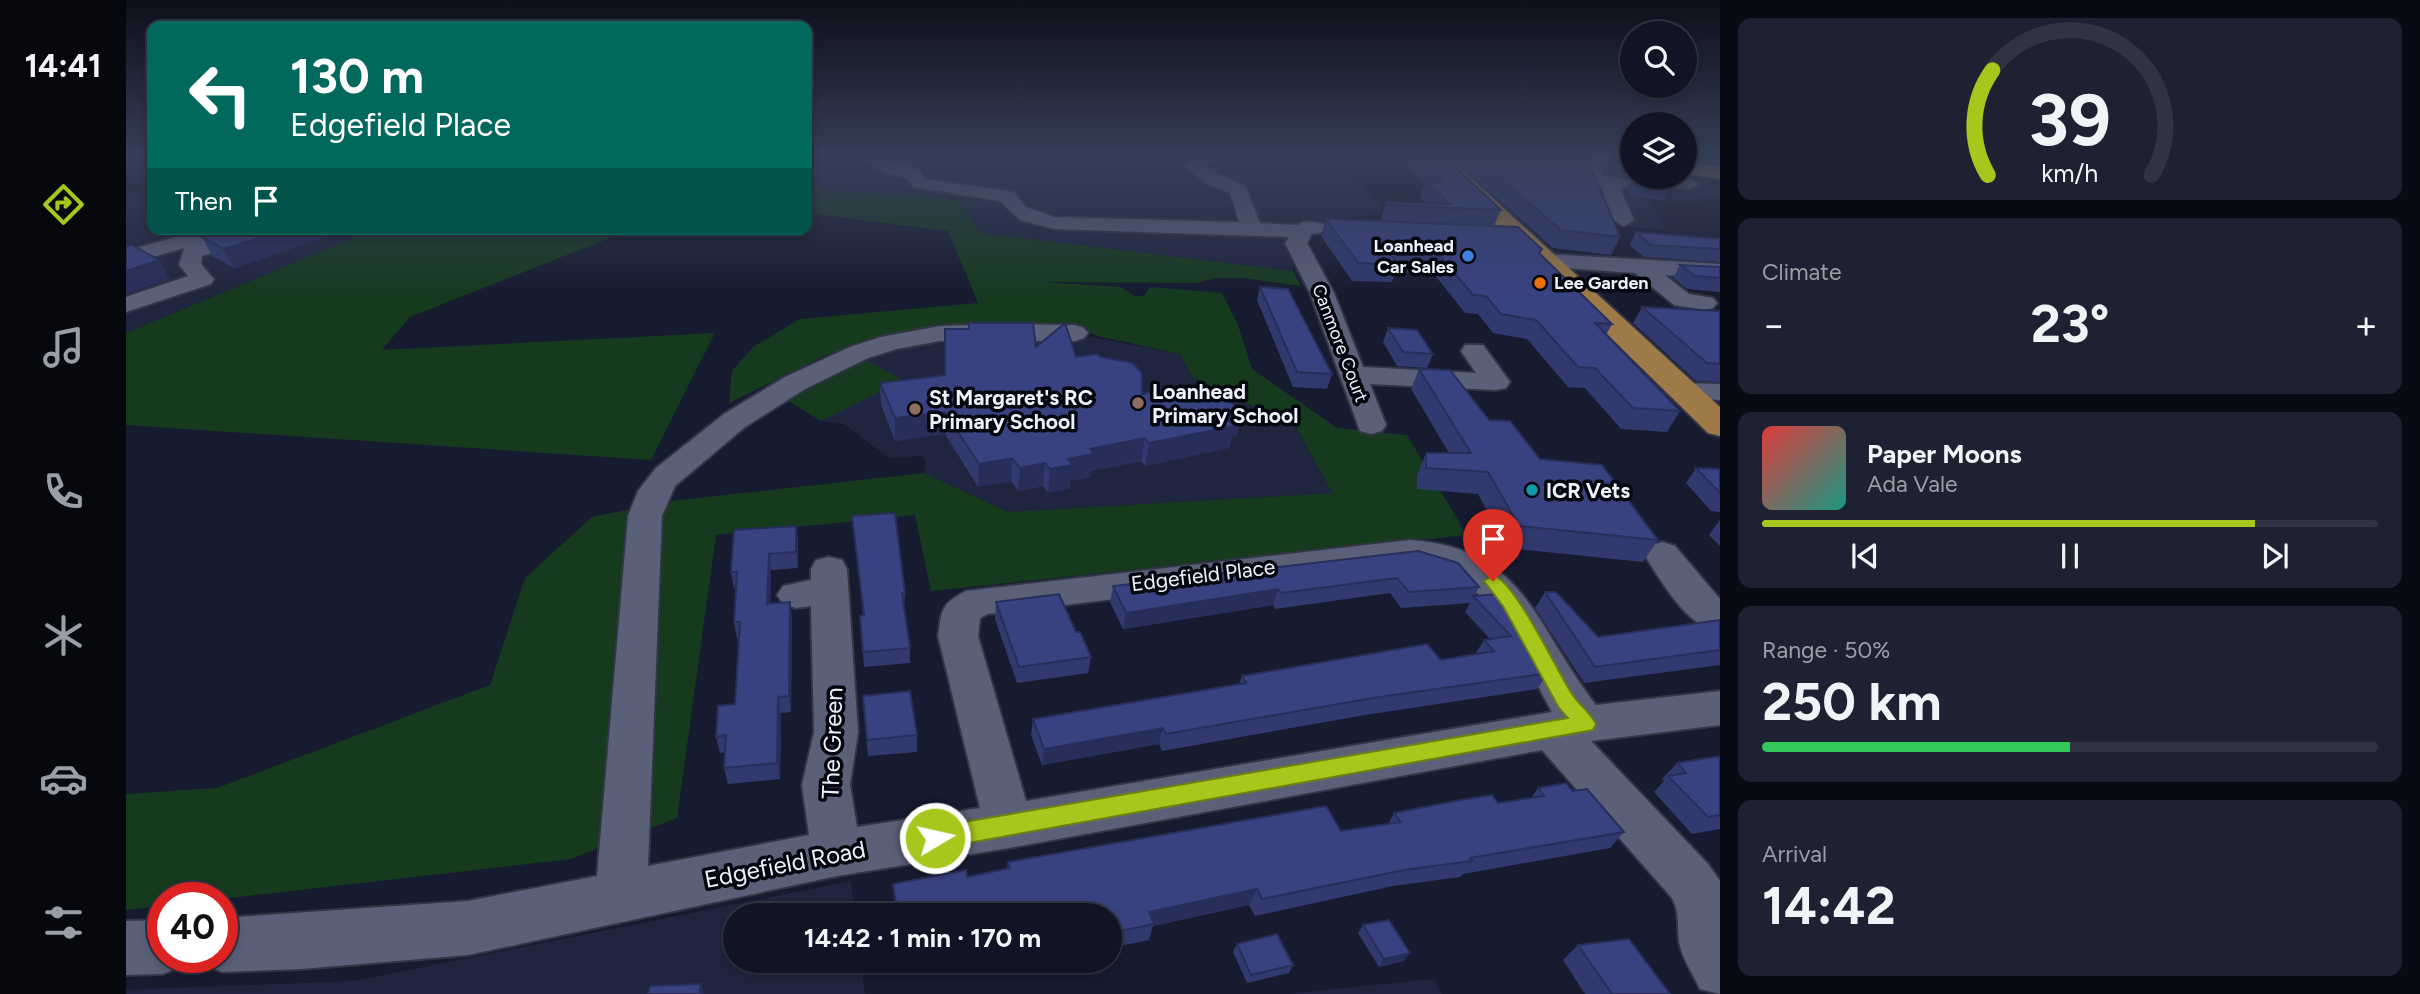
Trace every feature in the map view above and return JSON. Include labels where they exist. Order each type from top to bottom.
[{"type":"main road","points":[[1483,202],[1720,426]]},
{"type":"street","points":[[1012,202],[1021,215],[1044,222],[1073,225],[1251,227],[1303,232],[1306,227],[1345,229]]},
{"type":"street","points":[[1242,202],[1251,227]]},
{"type":"street","points":[[1617,202],[1624,219]]},
{"type":"street","name":"Canmore Court","points":[[1303,232],[1296,243],[1308,263],[1371,425]]},
{"type":"street","points":[[1491,234],[1517,235]]},
{"type":"street","points":[[126,258],[208,235]]},
{"type":"street","points":[[126,305],[203,279],[190,265],[192,252],[250,235]]},
{"type":"street","points":[[1545,261],[1720,271]]},
{"type":"street","points":[[1639,265],[1682,300],[1705,303]]},
{"type":"street","points":[[621,896],[645,516],[654,490],[704,443],[751,409],[783,390],[860,353],[920,336],[958,332],[1060,340]]},
{"type":"street","points":[[1353,375],[1496,382],[1474,351]]},
{"type":"street","points":[[1682,391],[1720,391]]},
{"type":"street","name":"Edgefield Place","points":[[1009,826],[958,636],[961,611],[981,601],[1410,552],[1443,555],[1493,581],[1510,602],[1566,702],[1568,727]]},
{"type":"street","points":[[1662,554],[1697,601],[1720,620]]},
{"type":"street","name":"The Green","points":[[818,585],[836,732],[826,785],[836,853]]},
{"type":"street","name":"Edgefield Road","points":[[238,944],[468,928],[836,853],[1009,826],[1568,727],[1720,708]]},
{"type":"street","points":[[1568,727],[1690,881],[1703,902],[1707,945],[1720,969]]},
{"type":"street","points":[[126,948],[147,947]]},
{"type":"shaded area","points":[[126,202],[147,202],[147,235],[361,235],[126,333]]},
{"type":"shaded area","points":[[958,202],[1379,202],[1390,213],[1293,224],[1293,271],[981,233]]},
{"type":"shaded area","points":[[1597,202],[1651,202],[1667,230],[1605,224]]},
{"type":"shaded area","name":"Loanhead Primary School","points":[[1082,335],[1180,354],[1193,378],[1296,428],[1332,493],[1008,512],[924,473],[926,464],[923,456],[889,458],[844,424],[821,421],[784,398],[866,360],[868,354],[925,339],[1040,339],[1049,352],[1059,342]]},
{"type":"shaded area","points":[[851,881],[854,903],[742,903]]},
{"type":"shaded area","points":[[723,907],[723,973],[862,973],[865,994],[126,994],[126,990],[354,981]]},
{"type":"shaded area","points":[[1434,979],[1442,994],[1285,994]]},
{"type":"green space","points":[[812,202],[958,202],[981,233],[1293,271],[1301,286],[1244,278],[1216,278],[1196,283],[1040,282],[1121,287],[1135,296],[1144,296],[1150,287],[1222,293],[1238,325],[1252,369],[1337,428],[1407,435],[1467,535],[931,591],[915,515],[716,535],[677,818],[571,859],[238,897],[238,882],[147,882],[147,908],[126,910],[126,794],[217,788],[490,685],[525,578],[592,517],[671,501],[924,473],[1008,512],[1332,493],[1296,427],[1193,378],[1180,354],[1098,336],[1067,324],[922,329],[826,355],[729,403],[732,371],[753,347],[800,319],[978,303],[948,231],[812,214]]},
{"type":"green space","points":[[361,235],[615,235],[410,317],[382,350],[715,333],[651,460],[126,425],[126,333]]},
{"type":"green space","points":[[866,360],[903,380],[821,421],[784,398]]},
{"type":"building","points":[[1386,202],[1398,202],[1449,204],[1447,202],[1493,202],[1501,210],[1389,205]]},
{"type":"building","points":[[1528,202],[1605,202],[1620,237],[1561,230]]},
{"type":"building","points":[[1326,219],[1518,227],[1542,249],[1539,253],[1612,324],[1595,323],[1680,411],[1633,408],[1595,368],[1578,367],[1536,320],[1501,314],[1486,296],[1473,295],[1440,256],[1390,254],[1398,265],[1358,263]]},
{"type":"building","points":[[1636,232],[1720,239],[1720,249],[1650,245]]},
{"type":"building","points":[[209,235],[269,235],[224,249],[202,237]]},
{"type":"building","points":[[132,245],[159,260],[126,271],[126,246]]},
{"type":"building","points":[[1680,265],[1720,267],[1720,278],[1695,276]]},
{"type":"building","points":[[1260,287],[1288,289],[1332,374],[1297,372]]},
{"type":"building","points":[[1642,307],[1720,311],[1720,364],[1707,363]]},
{"type":"building","points":[[969,323],[1033,323],[1036,347],[1065,323],[1076,357],[1097,354],[1133,363],[1142,373],[1142,394],[1183,387],[1192,395],[1217,390],[1243,413],[1225,417],[1235,426],[1149,443],[1145,438],[1090,449],[1094,454],[1068,459],[1073,465],[1050,469],[1045,463],[1020,468],[1012,458],[979,464],[945,412],[895,418],[880,383],[945,375],[945,329],[969,329]]},
{"type":"building","points":[[1388,328],[1417,330],[1433,354],[1403,352]]},
{"type":"building","points":[[1419,369],[1450,370],[1489,420],[1510,421],[1540,459],[1602,465],[1658,540],[1519,526],[1488,472],[1426,468],[1426,453],[1471,453]]},
{"type":"building","points":[[1696,468],[1720,469],[1720,493]]},
{"type":"building","points":[[895,513],[910,648],[863,652],[860,616],[864,615],[852,516]]},
{"type":"building","points":[[796,526],[796,552],[769,554],[767,604],[790,602],[789,696],[778,697],[777,763],[724,768],[726,735],[716,737],[718,706],[735,704],[740,622],[734,622],[737,572],[731,572],[734,530]]},
{"type":"building","points":[[1418,551],[1458,563],[1479,587],[1409,592],[1397,578],[1281,593],[1278,589],[1126,613],[1113,586]]},
{"type":"building","points":[[1545,592],[1556,592],[1598,637],[1720,620],[1720,650],[1595,667]]},
{"type":"building","points":[[1059,594],[1091,657],[1019,667],[996,602]]},
{"type":"building","points":[[1499,594],[1521,624],[1548,673],[1373,698],[1166,734],[1163,728],[1044,749],[1033,719],[1246,683],[1242,676],[1427,644],[1441,660],[1494,651],[1484,640],[1511,636],[1473,596]]},
{"type":"building","points":[[910,691],[917,735],[867,740],[863,696]]},
{"type":"building","points":[[1720,756],[1720,815],[1708,817],[1668,776],[1686,773],[1677,763]]},
{"type":"building","points":[[1566,783],[1572,791],[1587,789],[1624,832],[1470,858],[1472,861],[1404,870],[1262,899],[1257,889],[1149,912],[1154,924],[1122,931],[1122,903],[896,903],[893,884],[966,870],[967,877],[1010,868],[1008,862],[1326,806],[1341,831],[1401,822],[1394,813],[1460,800],[1492,795],[1498,803],[1544,796],[1538,788]]},
{"type":"building","points":[[1389,920],[1410,953],[1384,959],[1363,925]]},
{"type":"building","points":[[1277,934],[1293,965],[1251,975],[1237,944]]},
{"type":"building","points":[[1629,939],[1670,994],[1612,994],[1578,945]]},
{"type":"building","points":[[701,984],[699,994],[648,994],[650,986]]},
{"type":"place","name":"Loanhead Car Sales","points":[[1468,256]]},
{"type":"place","name":"Lee Garden","points":[[1540,283]]},
{"type":"place","name":"Loanhead Primary School","points":[[1138,403]]},
{"type":"place","name":"St Margaret's RC Primary School","points":[[915,409]]},
{"type":"place","name":"ICR Vets","points":[[1532,490]]},
{"type":"route","points":[[935,838],[1585,724],[1566,702],[1510,602],[1493,581]]}]
